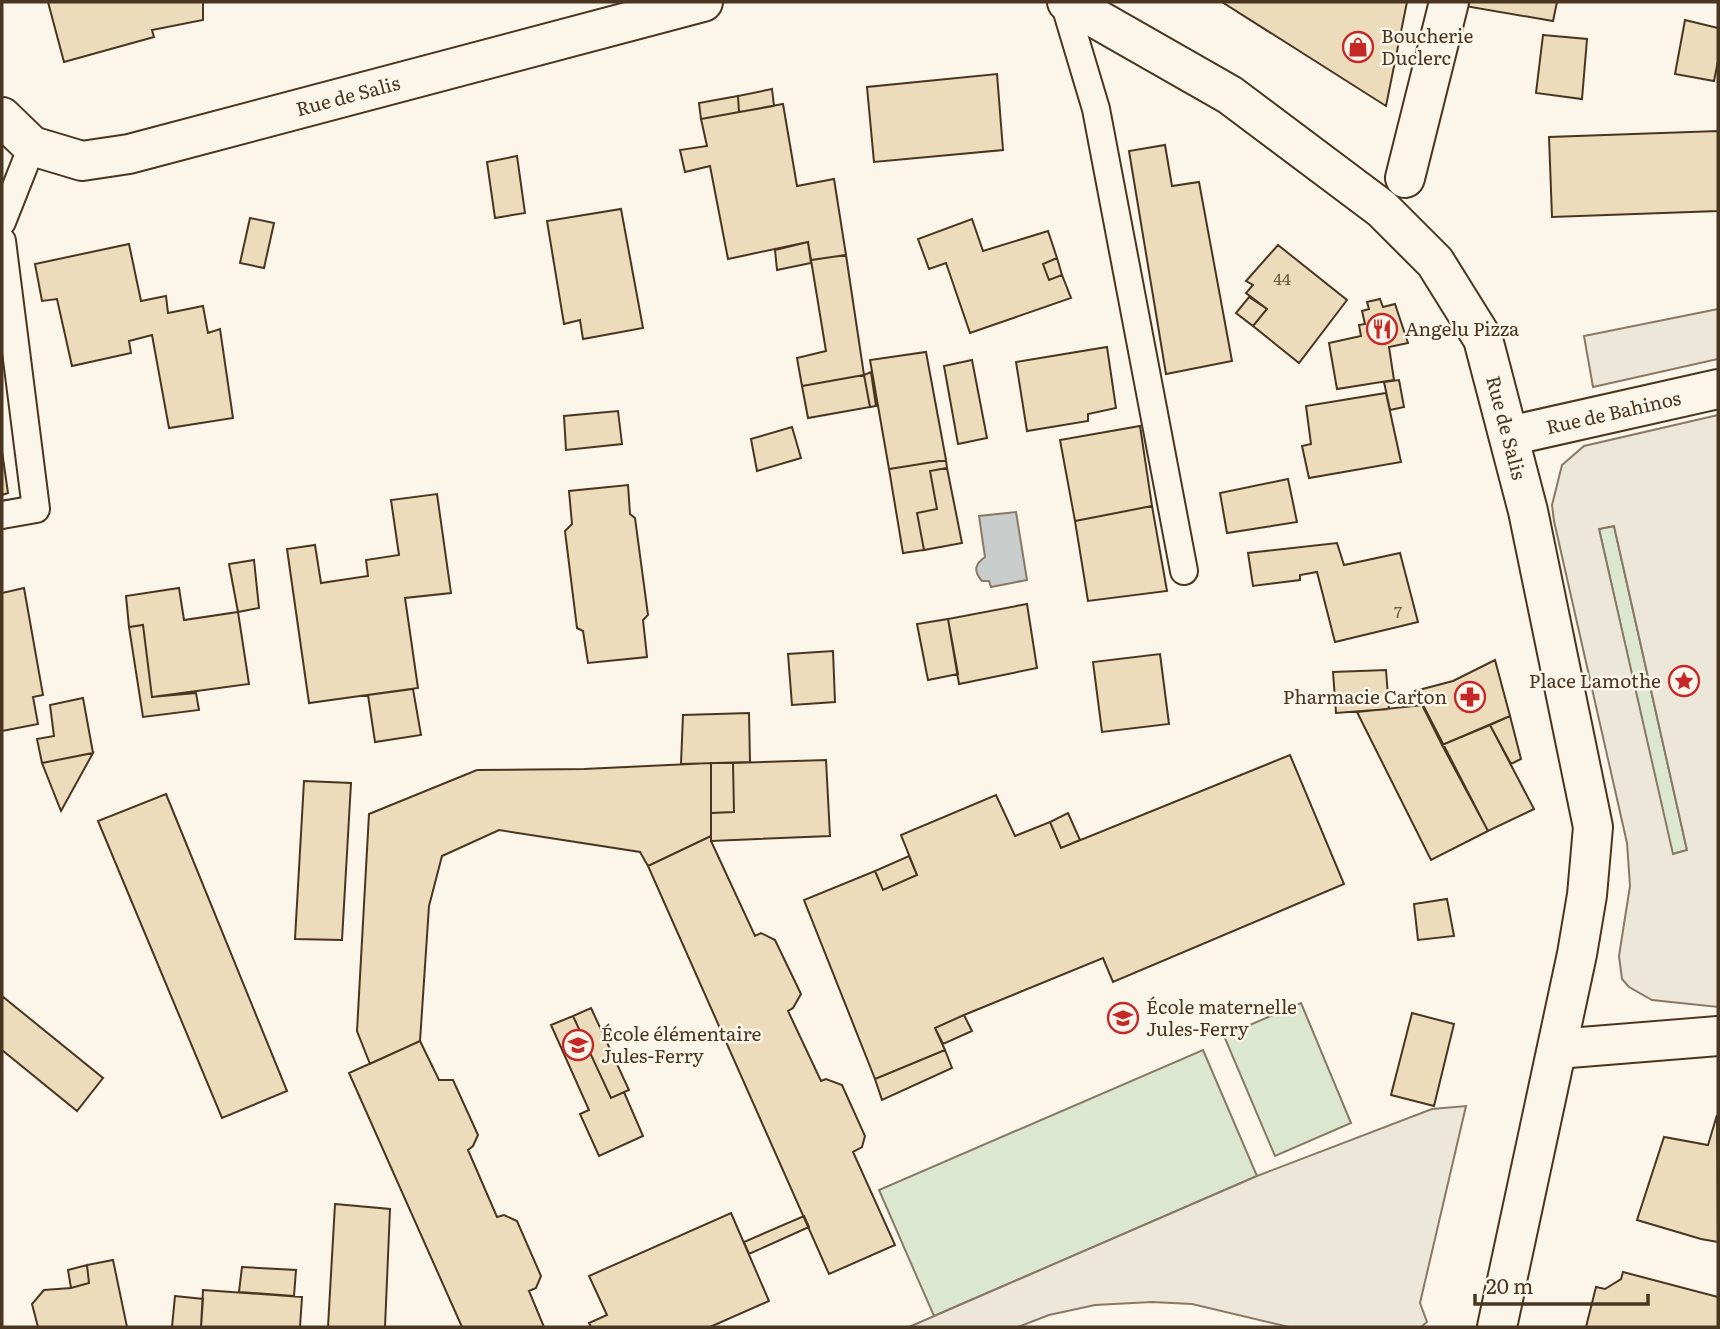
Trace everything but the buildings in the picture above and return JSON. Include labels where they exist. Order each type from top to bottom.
[{"type":"street","name":"Rue de Salis","points":[[2,117],[32,146],[82,161],[129,154],[703,2]]},
{"type":"street","name":"Rue de Salis","points":[[1065,2],[1230,95],[1382,209],[1435,262],[1483,339],[1528,511],[1593,827],[1583,919],[1558,1049],[1497,1327]]},
{"type":"street","points":[[1405,178],[1449,2]]},
{"type":"street","name":"Rue de Bahinos","points":[[1509,436],[1718,389]]},
{"type":"street","points":[[1558,1049],[1718,1036]]},
{"type":"lane","points":[[1065,2],[1096,109],[1184,571]]},
{"type":"lane","points":[[2,222],[32,146]]},
{"type":"lane","points":[[2,242],[36,509],[2,515]]},
{"type":"green space","points":[[1614,526],[1687,850],[1672,854],[1599,529]]},
{"type":"green space","points":[[1301,1003],[1351,1123],[1275,1156],[1224,1036]]},
{"type":"green space","points":[[1203,1050],[1257,1176],[934,1316],[879,1190]]},
{"type":"shaded area","points":[[1718,309],[1718,359],[1593,387],[1584,336]]},
{"type":"shaded area","name":"Place Lamothe","points":[[1718,415],[1718,1007],[1652,1000],[1629,987],[1622,979],[1619,956],[1630,886],[1627,843],[1552,505],[1562,465],[1584,446]],"holes":[[[1614,526],[1687,850],[1673,854],[1599,529]]]},
{"type":"shaded area","points":[[1016,512],[1027,580],[991,587],[989,581],[982,581],[976,571],[977,565],[985,557],[979,516]]},
{"type":"shaded area","points":[[1466,1106],[1420,1303],[1427,1322],[1421,1327],[1289,1327],[1192,1304],[1152,1302],[1095,1305],[1049,1315],[1018,1327],[909,1327],[1257,1176],[1432,1109]]},
{"type":"place","name":"Boucherie Duclerc","points":[[1358,47]]},
{"type":"place","name":"Angelu Pizza","points":[[1382,329]]},
{"type":"place","name":"Place Lamothe","points":[[1684,681]]},
{"type":"place","name":"Pharmacie Carton","points":[[1470,697]]},
{"type":"place","name":"École maternelle Jules-Ferry","points":[[1123,1018]]},
{"type":"place","name":"École élémentaire Jules-Ferry","points":[[578,1045]]}]
